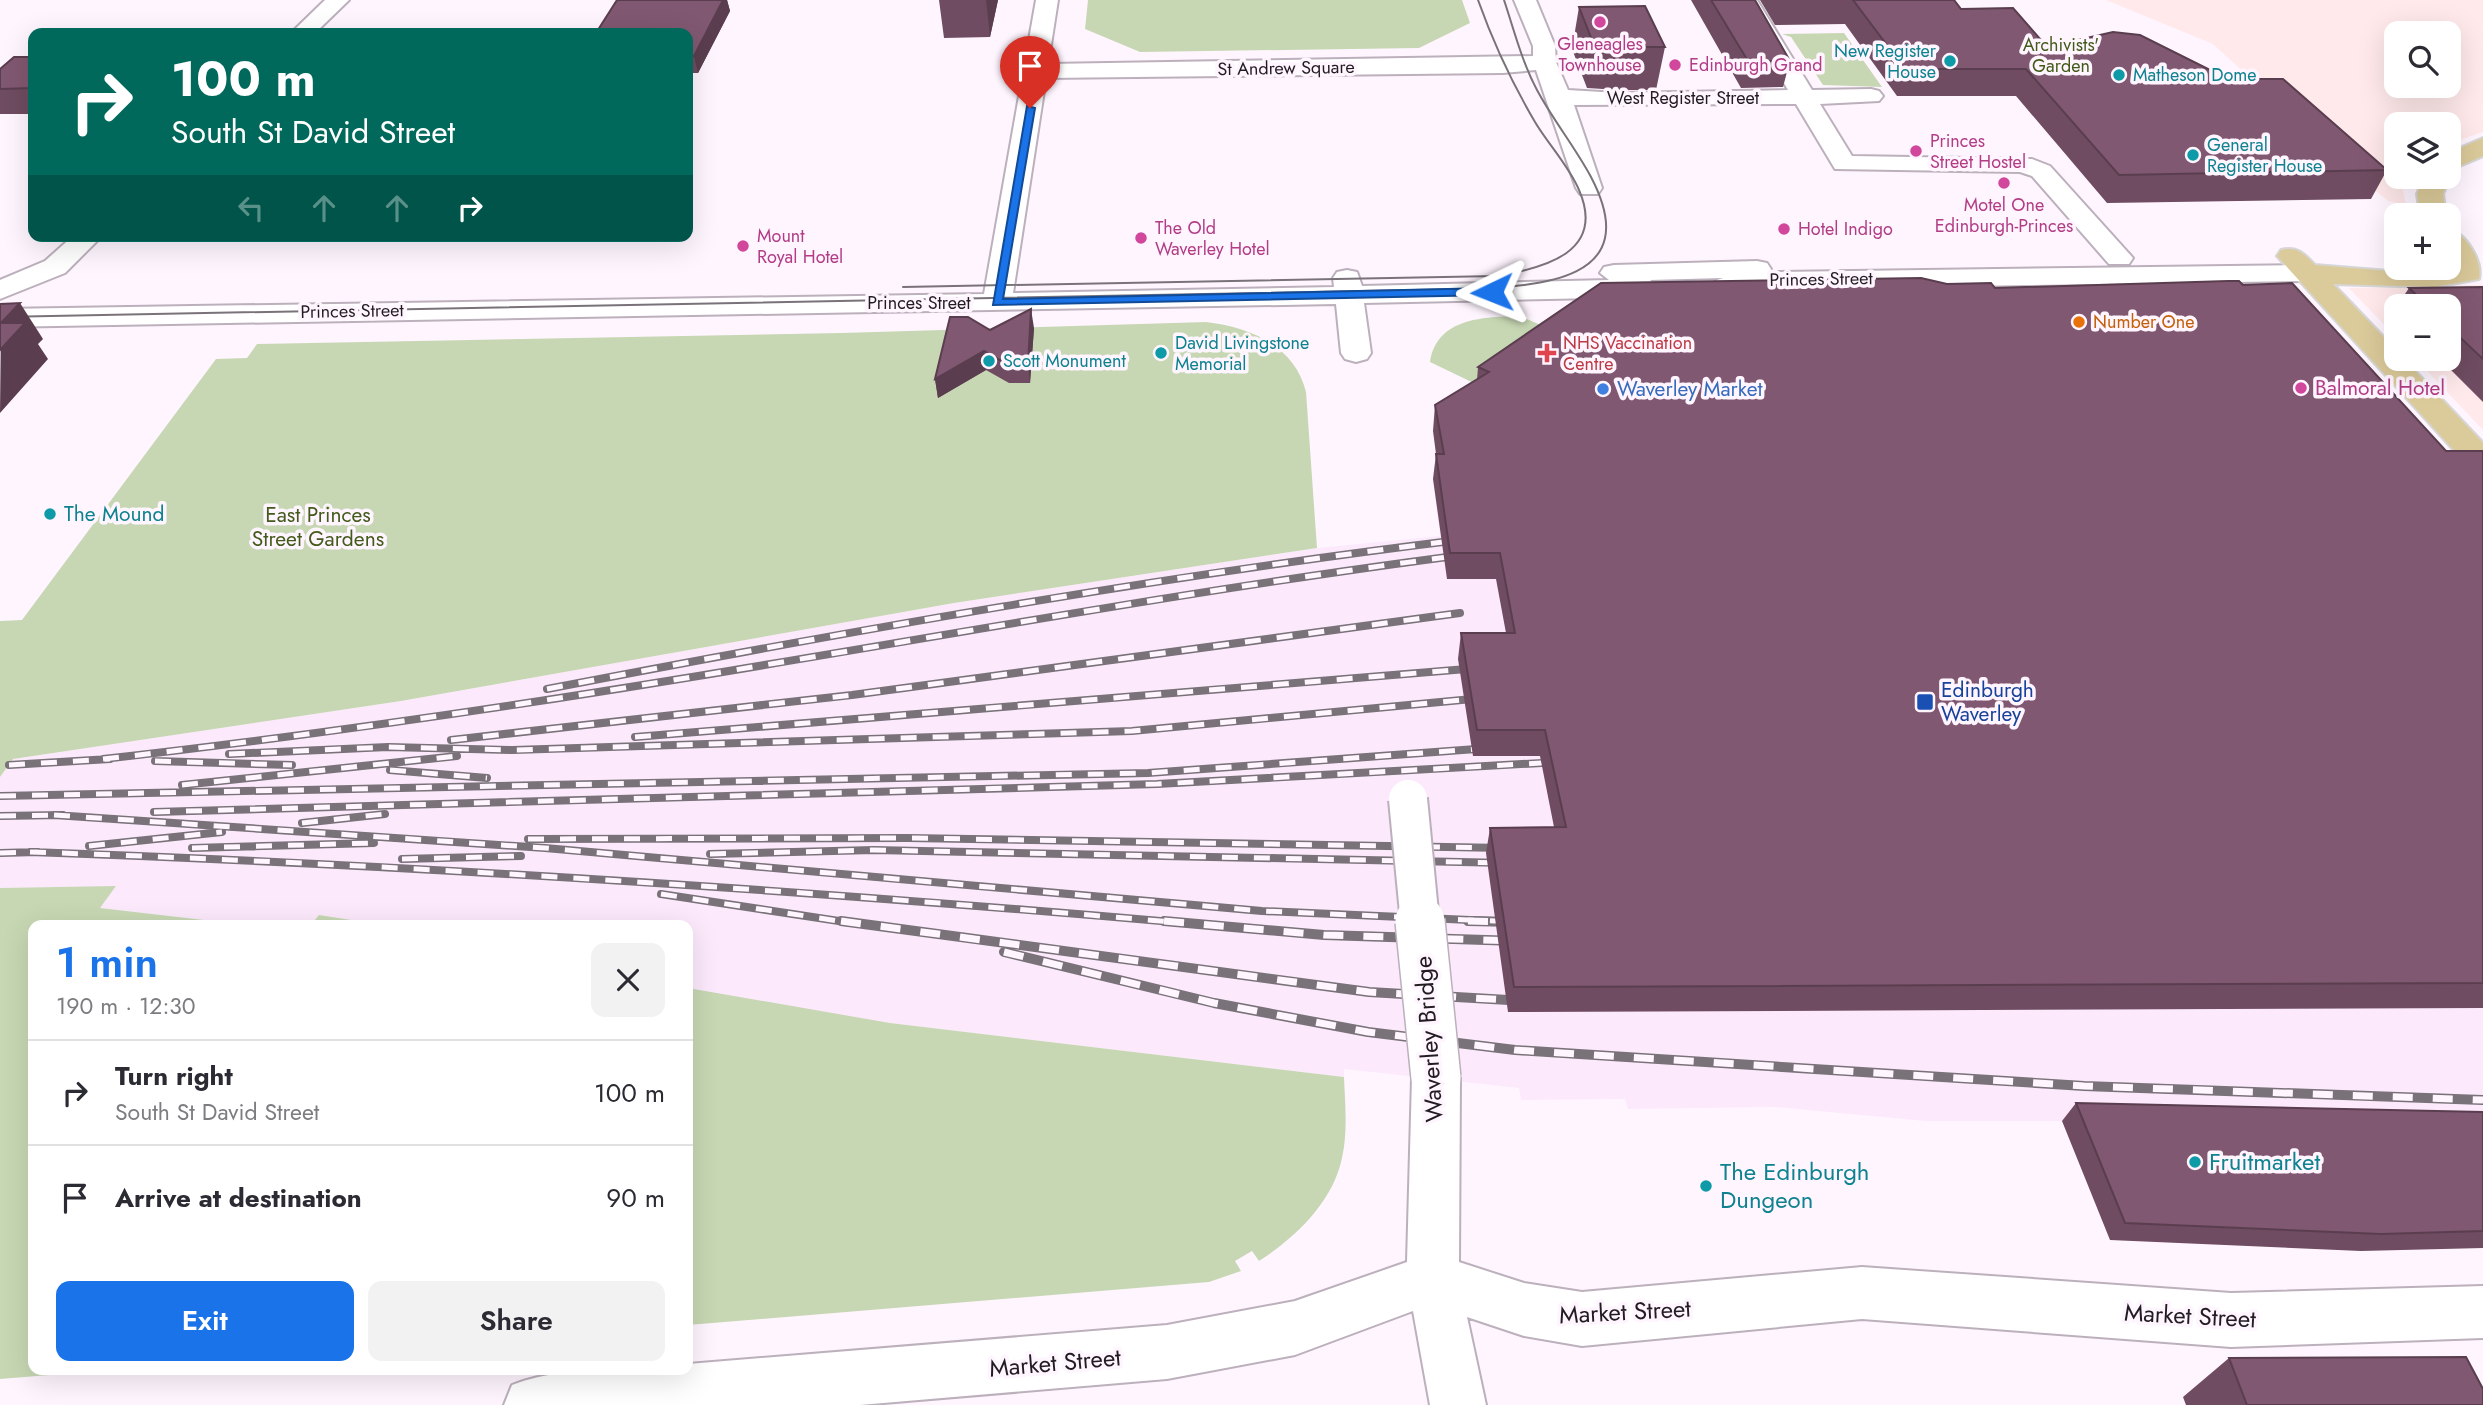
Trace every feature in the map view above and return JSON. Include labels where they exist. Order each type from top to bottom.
[{"type":"main road","points":[[2461,157],[2483,146]]},
{"type":"main road","name":"Princes Street","points":[[2461,249],[2472,268],[2469,273],[2461,275]]},
{"type":"main road","name":"Princes Street","points":[[2299,264],[2384,256]]},
{"type":"main road","points":[[2299,264],[2483,462]]},
{"type":"main road","name":"Princes Street","points":[[2299,264],[2360,278],[2384,278]]},
{"type":"street","points":[[310,1],[338,0]]},
{"type":"street","points":[[307,28],[338,0]]},
{"type":"street","points":[[999,291],[1046,0]]},
{"type":"street","points":[[1525,0],[1544,46],[1544,62],[1559,97],[1589,188]]},
{"type":"street","points":[[1746,0],[1844,164],[2024,164],[2041,171],[2119,258]]},
{"type":"street","name":"St Andrew Square","points":[[1036,71],[1503,66],[1544,62]]},
{"type":"street","name":"West Register Street","points":[[1559,97],[1619,100],[1871,96]]},
{"type":"street","points":[[0,290],[55,267],[82,242]]},
{"type":"street","name":"Princes Street","points":[[1348,287],[2119,258],[2299,264]]},
{"type":"street","name":"Princes Street","points":[[0,318],[999,291],[1735,286],[1758,281],[2299,264]]},
{"type":"street","name":"Princes Street","points":[[0,299],[718,289],[758,284],[902,279],[999,291]]},
{"type":"street","points":[[1348,287],[1356,353]]},
{"type":"street","name":"Waverley Bridge","points":[[1408,799],[1436,1078],[1433,1279],[1458,1405]]},
{"type":"street","name":"Market Street","points":[[532,1405],[1167,1352],[1308,1324],[1433,1279],[1506,1307],[1542,1315],[1583,1319],[1862,1293],[2231,1320],[2483,1311]]},
{"type":"shaded area","points":[[2106,0],[2483,0],[2483,132],[2461,140],[2461,112],[2384,112],[2384,189],[2403,189],[2406,203],[2388,201],[2213,44]]},
{"type":"shaded area","points":[[2483,285],[2483,430],[2427,371],[2461,371],[2461,294],[2384,294],[2384,324],[2349,288]]},
{"type":"shaded area","points":[[2483,477],[2483,1131],[2062,1121],[1925,1121],[1775,1107],[1628,1109],[1625,1099],[1521,1100],[1519,1088],[1344,1069],[1344,1077],[890,1023],[744,1000],[693,989],[693,920],[351,920],[319,915],[315,920],[204,920],[99,908],[115,887],[0,888],[0,777],[13,759],[401,701],[954,603],[1317,548],[1440,536],[1433,479]]},
{"type":"green space","points":[[1088,0],[1462,0],[1470,23],[1419,48],[1140,52],[1085,29]]},
{"type":"green space","points":[[1844,33],[1882,87],[1823,85],[1791,37],[1782,34]]},
{"type":"green space","points":[[1520,316],[1559,333],[1482,387],[1430,362],[1434,347],[1452,328],[1478,319]]},
{"type":"green space","name":"East Princes Street Gardens","points":[[1206,322],[1239,329],[1268,342],[1292,362],[1300,376],[1306,392],[1317,548],[954,603],[401,701],[13,759],[0,777],[0,621],[22,620],[216,359],[247,358],[257,344],[841,333]]},
{"type":"green space","points":[[116,886],[100,908],[205,920],[28,920],[28,1375],[49,1375],[0,1379],[0,888]]},
{"type":"green space","points":[[319,915],[351,920],[315,920]]},
{"type":"green space","points":[[693,989],[890,1023],[1344,1077],[1344,1148],[1337,1174],[1321,1204],[1299,1230],[1259,1261],[1252,1251],[1235,1261],[1241,1271],[1209,1282],[693,1325]]},
{"type":"building","points":[[617,0],[723,0],[694,56],[693,28],[599,28]]},
{"type":"building","points":[[1711,0],[1755,0],[1790,61],[1748,61]]},
{"type":"building","points":[[1853,0],[1954,0],[1961,9],[2013,8],[2047,47],[2113,32],[2140,35],[2228,79],[2283,79],[2384,170],[2119,175],[2026,69],[1905,69]]},
{"type":"building","points":[[1645,6],[1665,47],[1594,45],[1579,7]]},
{"type":"building","points":[[14,57],[28,57],[28,88],[0,89],[0,69]]},
{"type":"building","name":"Edinburgh Waverley","points":[[1921,278],[1947,284],[1991,283],[1995,288],[2228,281],[2239,281],[2243,285],[2292,283],[2446,451],[2483,451],[2483,983],[1514,987],[1490,828],[1566,827],[1545,730],[1477,730],[1461,633],[1515,633],[1500,553],[1450,553],[1436,454],[1444,454],[1435,405],[1489,372],[1478,367],[1601,283]]},
{"type":"building","points":[[2483,287],[2483,359],[2461,338],[2461,294],[2415,294],[2409,288]]},
{"type":"building","points":[[20,303],[1,323],[25,323],[0,350],[0,304]]},
{"type":"building","points":[[1031,309],[1028,364],[1007,364],[984,351],[935,379],[950,317],[968,317],[990,330]]},
{"type":"building","name":"Fruitmarket","points":[[2076,1103],[2483,1112],[2483,1231],[2381,1234],[2125,1223]]},
{"type":"building","points":[[2466,1357],[2483,1389],[2483,1405],[2247,1405],[2229,1358]]},
{"type":"tram line","points":[[903,287],[1497,276],[1551,262],[1578,242],[1584,228],[1585,211],[1575,181],[1535,122],[1511,77],[1478,0]]},
{"type":"tram line","points":[[0,317],[1465,289],[1552,280],[1576,271],[1595,258],[1605,238],[1604,212],[1591,177],[1532,79],[1504,0]]},
{"type":"railway","points":[[547,689],[774,646],[1116,588],[1459,540],[1450,541]]},
{"type":"railway","points":[[103,759],[324,732],[545,700],[1173,597],[1463,555]]},
{"type":"railway","points":[[451,740],[852,695],[1460,613]]},
{"type":"railway","points":[[635,737],[1479,668]]},
{"type":"railway","points":[[229,754],[388,747],[513,750],[1132,731],[1483,698]]},
{"type":"railway","points":[[0,796],[1148,773],[1490,748]]},
{"type":"railway","points":[[182,785],[457,756]]},
{"type":"railway","points":[[9,765],[110,759]]},
{"type":"railway","points":[[155,761],[292,765]]},
{"type":"railway","points":[[154,812],[1157,784],[1560,762]]},
{"type":"railway","points":[[390,770],[487,778]]},
{"type":"railway","points":[[302,823],[385,814]]},
{"type":"railway","points":[[0,816],[56,815]]},
{"type":"railway","points":[[56,815],[545,848],[1262,911],[1516,922],[1468,921]]},
{"type":"railway","points":[[56,815],[63,815]]},
{"type":"railway","points":[[89,846],[222,832]]},
{"type":"railway","points":[[528,839],[908,838],[1505,848]]},
{"type":"railway","points":[[192,848],[374,843]]},
{"type":"railway","points":[[710,854],[874,850],[1508,863]]},
{"type":"railway","points":[[0,853],[33,852]]},
{"type":"railway","points":[[33,852],[607,880],[1184,923]]},
{"type":"railway","points":[[33,852],[38,852]]},
{"type":"railway","points":[[402,859],[521,856]]},
{"type":"railway","points":[[661,894],[852,923]]},
{"type":"railway","points":[[841,921],[1369,992],[1526,1001]]},
{"type":"railway","points":[[1164,921],[1324,935],[1518,941]]},
{"type":"railway","points":[[1004,952],[1214,1003],[1368,1032],[1515,1050],[2084,1086],[2483,1100]]},
{"type":"place","name":"Gleneagles Townhouse","points":[[1600,22]]},
{"type":"place","name":"New Register House","points":[[1950,61]]},
{"type":"place","name":"Edinburgh Grand","points":[[1675,65]]},
{"type":"place","name":"Matheson Dome","points":[[2119,75]]},
{"type":"place","name":"Princes Street Hostel","points":[[1916,151]]},
{"type":"place","name":"General Register House","points":[[2193,155]]},
{"type":"place","name":"Motel One Edinburgh-Princes","points":[[2004,183]]},
{"type":"place","name":"Hotel Indigo","points":[[1784,229]]},
{"type":"place","name":"The Old Waverley Hotel","points":[[1141,238]]},
{"type":"place","name":"Mount Royal Hotel","points":[[743,246]]},
{"type":"place","name":"Number One","points":[[2079,322]]},
{"type":"place","name":"David Livingstone Memorial","points":[[1161,353]]},
{"type":"place","name":"NHS Vaccination Centre","points":[[1547,353]]},
{"type":"place","name":"Scott Monument","points":[[989,361]]},
{"type":"place","name":"Balmoral Hotel","points":[[2301,388]]},
{"type":"place","name":"Waverley Market","points":[[1603,389]]},
{"type":"place","name":"The Mound","points":[[50,514]]},
{"type":"place","name":"Edinburgh Waverley","points":[[1925,702]]},
{"type":"place","name":"Fruitmarket","points":[[2195,1162]]},
{"type":"place","name":"The Edinburgh Dungeon","points":[[1706,1186]]},
{"type":"route","points":[[1030,108],[997,302],[1492,292]]},
{"type":"park label","name":"Archivists' Garden","points":[[2061,55]]}]
